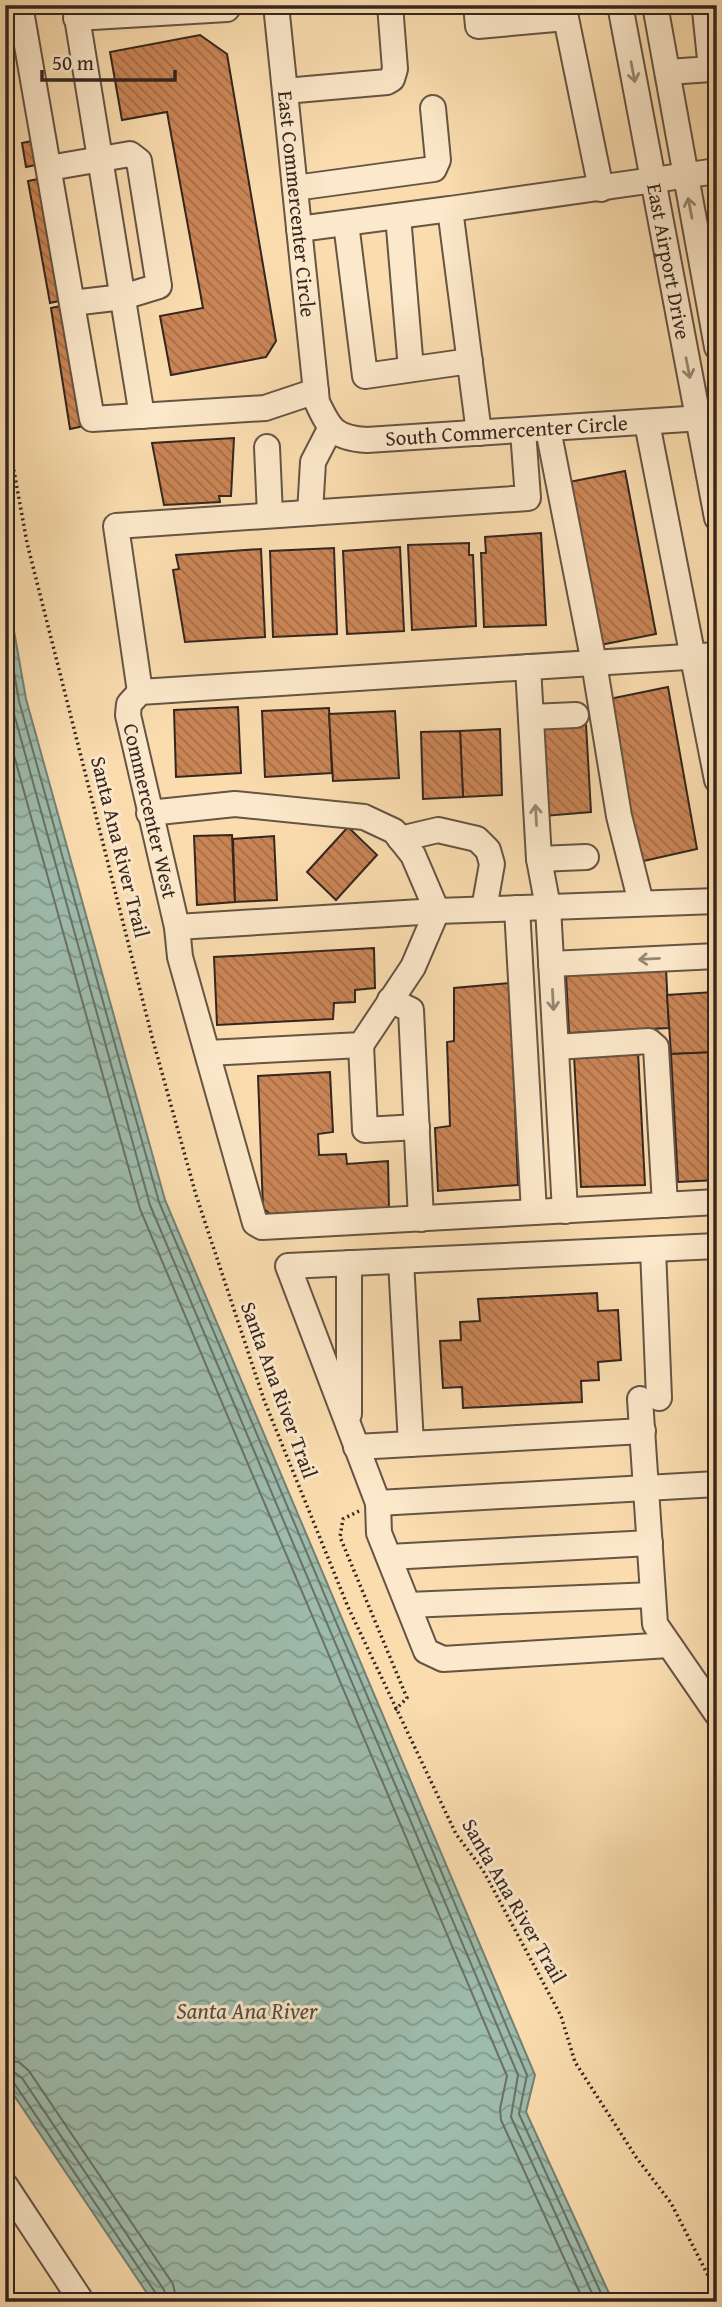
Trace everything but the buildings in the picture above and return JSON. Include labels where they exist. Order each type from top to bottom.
[{"type":"street","points":[[20,5],[92,419],[265,408],[317,397],[330,429],[313,463],[310,513]]},
{"type":"street","points":[[142,416],[76,12],[227,9],[227,5]]},
{"type":"street","name":"East Commercenter Circle","points":[[276,5],[317,397]]},
{"type":"street","points":[[285,91],[387,82],[392,79],[395,69],[390,5]]},
{"type":"street","points":[[476,5],[478,26],[566,18],[601,189]]},
{"type":"street","name":"East Airport Drive","points":[[621,5],[653,181],[707,418],[717,518]]},
{"type":"street","name":"East Airport Drive","points":[[655,5],[717,347]]},
{"type":"street","points":[[668,72],[711,69],[705,10],[717,10]]},
{"type":"street","points":[[295,188],[434,169],[438,160],[433,108]]},
{"type":"street","points":[[50,169],[130,154],[139,161],[159,286],[122,297],[72,303]]},
{"type":"street","points":[[299,229],[717,171]]},
{"type":"street","points":[[450,209],[479,433]]},
{"type":"street","points":[[398,216],[411,369]]},
{"type":"street","points":[[346,223],[365,376],[470,361]]},
{"type":"street","name":"South Commercenter Circle","points":[[330,429],[349,439],[367,440],[707,418]]},
{"type":"street","points":[[647,423],[706,656],[717,780]]},
{"type":"street","points":[[548,429],[594,663],[619,816],[641,903]]},
{"type":"street","points":[[140,691],[116,526],[528,498],[523,431]]},
{"type":"street","points":[[267,447],[270,515]]},
{"type":"street","name":"Commercenter West","points":[[706,656],[140,691],[129,704],[128,715],[177,927],[437,911],[717,901]]},
{"type":"street","points":[[528,667],[539,859],[548,907],[565,1211]]},
{"type":"street","points":[[531,718],[576,715]]},
{"type":"street","points":[[149,813],[235,804],[364,817],[394,831],[413,855],[437,911],[413,967],[361,1045],[365,1130],[417,1127]]},
{"type":"street","points":[[400,839],[438,830],[477,839],[488,850],[492,864],[484,909]]},
{"type":"street","points":[[539,859],[586,857]]},
{"type":"street","points":[[517,908],[534,1212]]},
{"type":"street","points":[[177,927],[180,957],[255,1223],[262,1227],[717,1202]]},
{"type":"street","points":[[551,964],[717,956]]},
{"type":"street","points":[[390,1000],[411,1010],[421,1219]]},
{"type":"street","points":[[556,1047],[649,1041],[656,1047],[664,1205]]},
{"type":"street","points":[[208,1053],[361,1045]]},
{"type":"street","points":[[669,1645],[443,1659],[426,1651],[379,1533],[377,1503],[288,1266],[717,1245]]},
{"type":"street","points":[[653,1249],[649,1398],[643,1431],[655,1625],[717,1714]]},
{"type":"street","points":[[401,1261],[411,1444]]},
{"type":"street","points":[[349,1263],[352,1436]]},
{"type":"street","points":[[352,1436],[411,1444],[643,1431]]},
{"type":"street","points":[[377,1503],[717,1484]]},
{"type":"street","points":[[389,1557],[650,1543]]},
{"type":"street","points":[[408,1605],[653,1595]]},
{"type":"street","points":[[5,2185],[82,2302]]},
{"type":"path","name":"Santa Ana River Trail","points":[[5,421],[27,543],[152,1037],[196,1195],[264,1400],[348,1607],[456,1834],[483,1870],[561,2016],[575,2062],[636,2157],[671,2203],[717,2292]]},
{"type":"path","points":[[377,1503],[343,1519],[339,1533],[407,1698],[395,1710]]},
{"type":"water","name":"Santa Ana River","points":[[5,580],[26,699],[165,1200],[535,2075],[526,2112],[613,2302],[153,2302],[5,2082]]}]
